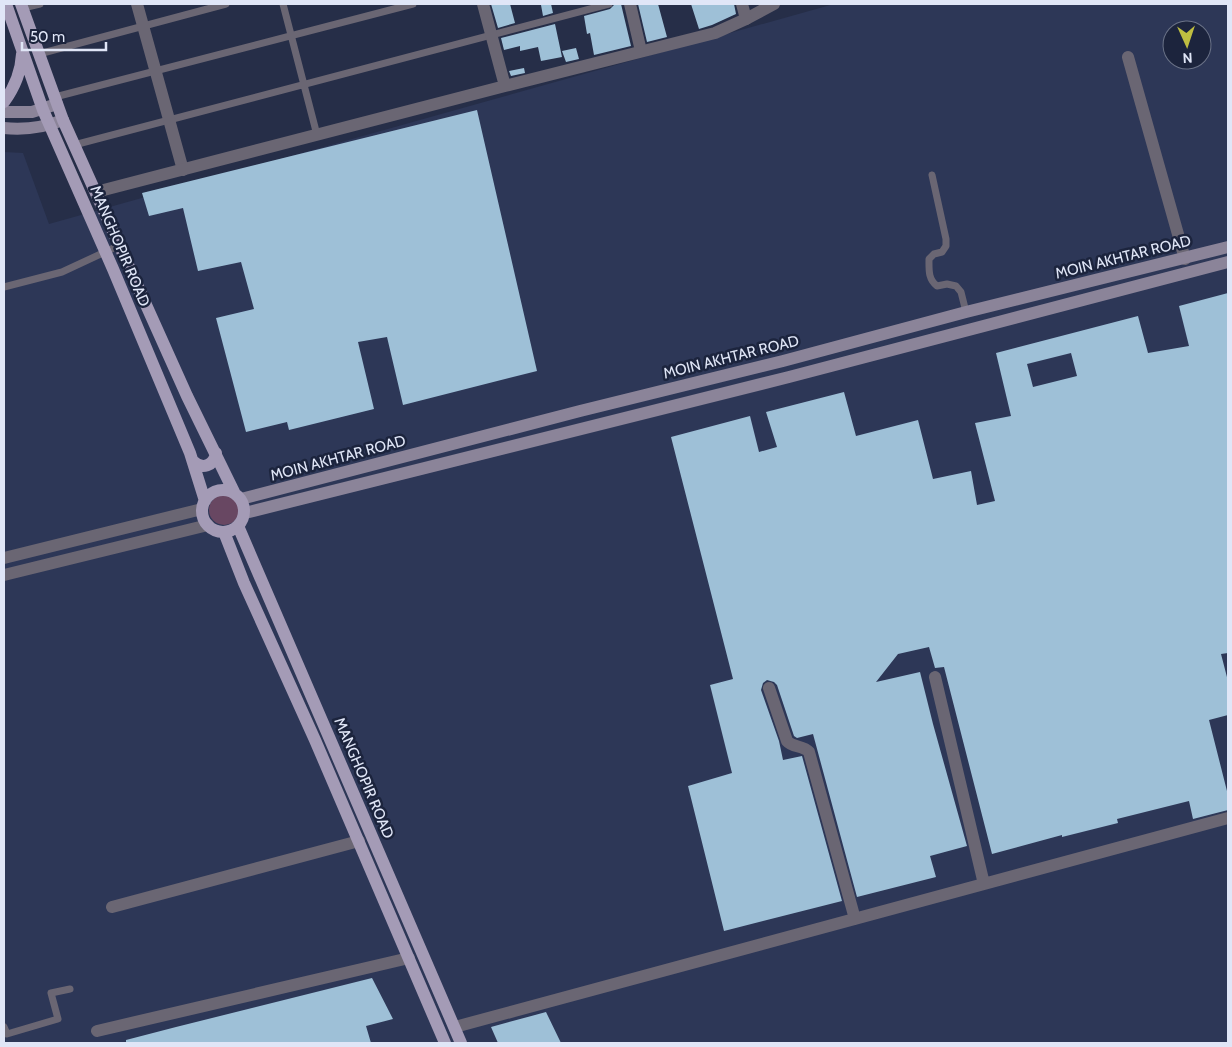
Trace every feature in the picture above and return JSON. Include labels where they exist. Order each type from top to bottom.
[{"type":"main road","name":"MANGHOPIR ROAD","points":[[6,4],[43,110],[106,252],[193,461],[204,505]]},
{"type":"main road","name":"MANGHOPIR ROAD","points":[[22,6],[63,120],[187,396],[237,496]]},
{"type":"main road","points":[[4,102],[18,78],[23,52]]},
{"type":"main road","points":[[4,112],[24,113],[43,110],[56,101]]},
{"type":"main road","points":[[4,128],[28,129],[50,125],[63,120]]},
{"type":"main road","name":"MOIN AKHTAR ROAD","points":[[237,496],[783,361],[966,312],[1228,247]]},
{"type":"main road","name":"MOIN AKHTAR ROAD","points":[[245,513],[585,428],[1228,262]]},
{"type":"main road","points":[[580,411],[585,428]]},
{"type":"main road","points":[[193,461],[199,466],[207,466],[214,461],[216,453]]},
{"type":"main road","points":[[218,490],[223,490],[237,496],[245,513],[238,526],[224,532],[213,529],[208,525],[203,518],[204,505],[208,496],[218,490]]},
{"type":"main road","name":"MANGHOPIR ROAD","points":[[238,526],[461,1043]]},
{"type":"main road","points":[[224,532],[244,583],[311,731],[445,1043]]},
{"type":"street","points":[[137,4],[154,71],[183,170]]},
{"type":"street","points":[[483,4],[505,86]]},
{"type":"street","points":[[630,4],[641,52]]},
{"type":"street","points":[[742,4],[746,19]]},
{"type":"street","points":[[96,192],[715,33],[774,4]]},
{"type":"street","points":[[1128,57],[1185,258]]},
{"type":"street","points":[[4,558],[204,505]]},
{"type":"street","points":[[4,575],[208,525]]},
{"type":"street","points":[[935,678],[984,884]]},
{"type":"street","points":[[769,688],[787,741],[809,752],[855,919]]},
{"type":"street","points":[[455,1027],[1228,818]]},
{"type":"street","points":[[112,907],[359,841]]},
{"type":"street","points":[[97,1030],[408,958]]},
{"type":"lane","points":[[22,6],[40,4]]},
{"type":"lane","points":[[39,54],[226,4]]},
{"type":"lane","points":[[283,4],[318,134]]},
{"type":"lane","points":[[56,101],[154,71],[413,4]]},
{"type":"lane","points":[[74,145],[609,4]]},
{"type":"lane","points":[[932,175],[946,246],[942,252],[934,254],[929,260],[928,274],[937,286],[947,284],[956,286],[961,292],[966,312]]},
{"type":"lane","points":[[4,287],[62,272],[120,245]]},
{"type":"lane","points":[[4,1027],[7,1034],[58,1019],[51,993],[70,989]]},
{"type":"shaded area","points":[[834,4],[1228,4],[1228,1043],[4,1043],[4,152],[23,153],[49,224]]},
{"type":"shaded area","points":[[224,495],[235,499],[239,510],[235,521],[224,525],[213,521],[209,510],[213,499]]},
{"type":"building","points":[[491,4],[510,4],[515,23],[498,28]]},
{"type":"building","points":[[551,4],[553,13],[543,16],[541,5]]},
{"type":"building","points":[[621,4],[631,46],[594,55],[590,33],[587,34],[584,16]]},
{"type":"building","points":[[638,4],[658,4],[667,37],[647,42]]},
{"type":"building","points":[[691,4],[734,4],[736,14],[699,29]]},
{"type":"building","points":[[555,24],[562,57],[541,61],[538,47],[520,51],[520,46],[504,50],[501,38]]},
{"type":"building","points":[[576,48],[579,59],[566,62],[562,51]]},
{"type":"building","points":[[524,68],[525,73],[511,76],[509,71]]},
{"type":"building","points":[[477,110],[537,371],[403,405],[387,337],[358,342],[374,409],[289,430],[287,422],[246,432],[216,318],[254,309],[241,262],[198,271],[183,208],[149,216],[142,193]]},
{"type":"building","points":[[1228,293],[1228,653],[1221,654],[1228,681],[1228,715],[1209,720],[1228,795],[1228,810],[1193,819],[1189,801],[1117,819],[1118,823],[1062,837],[1062,835],[992,854],[944,667],[935,668],[929,647],[898,654],[876,682],[920,672],[967,846],[930,856],[936,877],[857,897],[813,734],[797,738],[794,736],[777,685],[767,680],[763,683],[761,690],[779,741],[783,760],[802,756],[842,901],[724,931],[688,786],[732,773],[710,685],[733,679],[671,437],[750,416],[759,452],[777,447],[766,412],[844,392],[856,436],[918,420],[933,479],[971,471],[977,505],[995,501],[975,423],[1011,416],[996,353],[1138,316],[1148,353],[1189,346],[1179,306]],"holes":[[[1071,353],[1077,376],[1033,387],[1027,364]]]},
{"type":"building","points":[[372,978],[393,1019],[366,1026],[371,1043],[126,1043],[126,1040]]},
{"type":"building","points":[[546,1012],[561,1043],[498,1043],[491,1027]]}]
